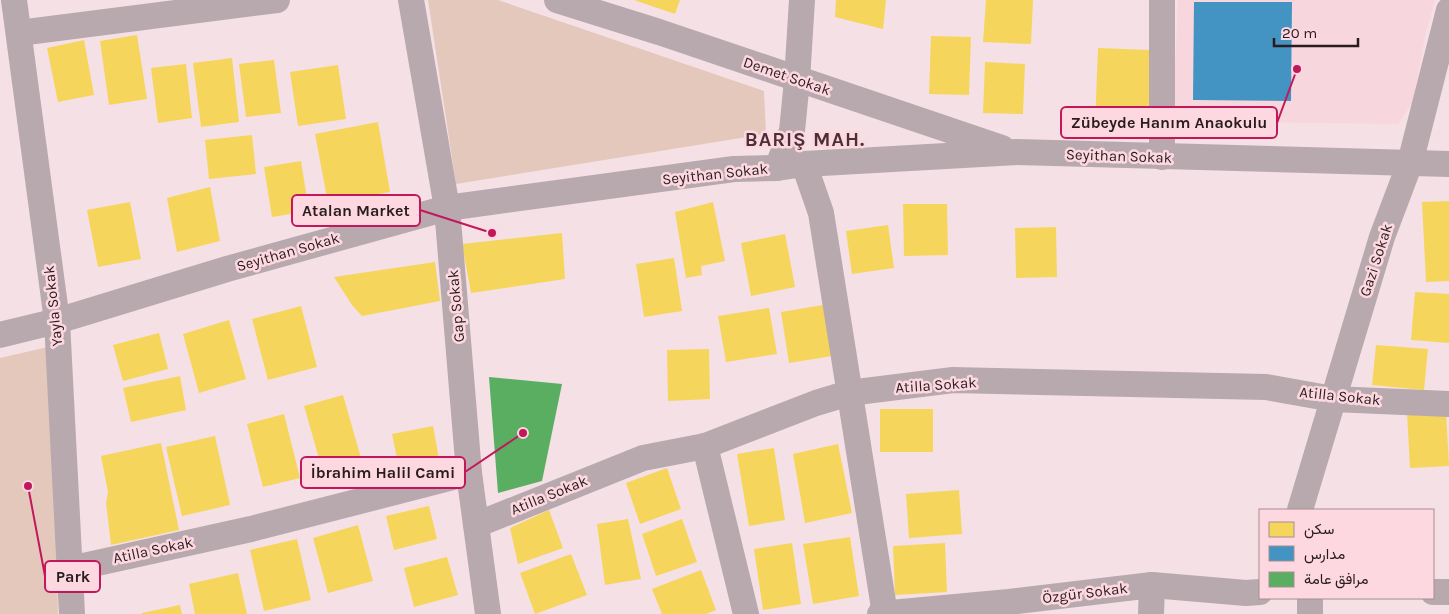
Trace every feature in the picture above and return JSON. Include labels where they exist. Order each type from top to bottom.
[{"type":"street","name":"Yayla Sokak","points":[[14,0],[56,321],[72,614]]},
{"type":"street","points":[[19,32],[277,0]]},
{"type":"street","name":"Gap Sokak","points":[[411,0],[447,208],[469,473],[488,614]]},
{"type":"street","name":"Demet Sokak","points":[[557,0],[659,32],[797,80],[1017,152]]},
{"type":"street","points":[[777,168],[792,131],[802,0]]},
{"type":"street","points":[[1162,0],[1162,157]]},
{"type":"street","name":"Gazi Sokak","points":[[1300,509],[1382,237],[1410,163],[1445,36],[1449,10]]},
{"type":"street","name":"Seyithan Sokak","points":[[0,335],[56,321],[226,269],[447,208],[734,169],[777,168],[804,164],[1017,152],[1449,164]]},
{"type":"street","points":[[804,164],[821,213],[883,614]]},
{"type":"street","name":"Atilla Sokak","points":[[476,525],[643,458],[705,446],[816,403],[849,393],[953,380],[1266,387],[1333,399],[1449,404]]},
{"type":"street","points":[[705,446],[746,614]]},
{"type":"street","name":"Atilla Sokak","points":[[70,569],[251,529],[469,473]]},
{"type":"street","points":[[1152,585],[1152,614]]},
{"type":"street","name":"Özgür Sokak","points":[[883,614],[1009,602],[1152,585],[1246,593],[1259,592]]},
{"type":"street","points":[[1434,592],[1449,592]]},
{"type":"street","points":[[1310,599],[1310,614]]},
{"type":"shaded area","points":[[428,0],[498,0],[764,91],[766,134],[456,184]]},
{"type":"shaded area","points":[[1178,0],[1435,0],[1425,36],[1413,102],[1398,124],[1173,121]]},
{"type":"shaded area","points":[[52,346],[58,614],[0,614],[0,358]]},
{"type":"building: سكن","points":[[634,0],[680,0],[675,14]]},
{"type":"building: سكن","points":[[836,0],[886,0],[883,29],[835,17]]},
{"type":"building: سكن","points":[[986,0],[1033,0],[1031,44],[983,42]]},
{"type":"building: سكن","points":[[137,35],[147,99],[109,105],[100,41]]},
{"type":"building: سكن","points":[[931,36],[971,37],[969,95],[929,94]]},
{"type":"building: سكن","points":[[84,40],[94,95],[58,102],[47,48]]},
{"type":"building: سكن","points":[[1098,48],[1151,50],[1148,126],[1095,124]]},
{"type":"building: سكن","points":[[232,58],[239,122],[201,127],[193,63]]},
{"type":"building: سكن","points":[[274,60],[281,113],[246,117],[239,64]]},
{"type":"building: سكن","points":[[985,62],[1025,64],[1023,114],[983,113]]},
{"type":"building: سكن","points":[[186,64],[192,118],[158,123],[151,68]]},
{"type":"building: سكن","points":[[338,65],[346,119],[298,126],[290,72]]},
{"type":"building: سكن","points":[[378,122],[390,192],[328,203],[315,134]]},
{"type":"building: سكن","points":[[252,135],[256,174],[209,179],[205,140]]},
{"type":"building: سكن","points":[[301,161],[309,211],[272,217],[264,167]]},
{"type":"building: سكن","points":[[210,187],[220,241],[177,252],[167,198]]},
{"type":"building: سكن","points":[[1449,201],[1449,281],[1426,282],[1422,202]]},
{"type":"building: سكن","points":[[130,202],[141,259],[98,267],[87,210]]},
{"type":"building: سكن","points":[[713,202],[725,261],[701,266],[702,275],[686,278],[675,212]]},
{"type":"building: سكن","points":[[903,204],[947,204],[948,255],[904,256]]},
{"type":"building: سكن","points":[[888,225],[894,268],[852,274],[846,231]]},
{"type":"building: سكن","points":[[1056,227],[1057,277],[1016,278],[1015,228]]},
{"type":"building: سكن","points":[[562,233],[565,279],[471,293],[462,244]]},
{"type":"building: سكن","points":[[785,234],[795,287],[751,296],[741,243]]},
{"type":"building: سكن","points":[[674,258],[682,311],[644,317],[636,264]]},
{"type":"building: سكن","points":[[435,262],[440,301],[362,316],[352,305],[334,277]]},
{"type":"building: سكن","points":[[1415,292],[1449,294],[1449,343],[1411,340]]},
{"type":"building: سكن","points":[[823,305],[832,356],[789,363],[781,312]]},
{"type":"building: سكن","points":[[301,306],[317,367],[268,380],[252,319]]},
{"type":"building: سكن","points":[[769,308],[777,354],[726,362],[718,316]]},
{"type":"building: سكن","points":[[229,320],[246,379],[199,393],[183,334]]},
{"type":"building: سكن","points":[[159,333],[168,369],[123,381],[113,345]]},
{"type":"building: سكن","points":[[1376,345],[1428,349],[1424,390],[1372,385]]},
{"type":"building: سكن","points":[[709,349],[710,399],[668,401],[667,350]]},
{"type":"building: سكن","points":[[180,376],[186,410],[131,422],[123,388]]},
{"type":"building: سكن","points":[[343,395],[363,465],[324,476],[304,406]]},
{"type":"building: سكن","points":[[880,409],[933,409],[933,452],[880,452]]},
{"type":"building: سكن","points":[[1446,411],[1449,466],[1410,468],[1407,413]]},
{"type":"building: سكن","points":[[284,414],[300,478],[263,487],[247,424]]},
{"type":"building: سكن","points":[[433,426],[441,470],[401,477],[392,434]]},
{"type":"building: سكن","points":[[215,436],[230,505],[182,516],[166,447]]},
{"type":"building: سكن","points":[[161,443],[179,530],[111,545],[106,503],[108,492],[101,456]]},
{"type":"building: سكن","points":[[838,444],[852,513],[805,523],[793,454]]},
{"type":"building: سكن","points":[[774,448],[785,520],[749,526],[737,454]]},
{"type":"building: سكن","points":[[667,468],[681,509],[640,524],[626,483]]},
{"type":"building: سكن","points":[[959,490],[962,534],[909,538],[906,494]]},
{"type":"building: سكن","points":[[429,506],[437,539],[394,550],[386,516]]},
{"type":"building: سكن","points":[[549,510],[563,548],[518,564],[510,528]]},
{"type":"building: سكن","points":[[628,519],[641,579],[605,585],[597,524]]},
{"type":"building: سكن","points":[[682,519],[697,562],[656,576],[642,534]]},
{"type":"building: سكن","points":[[358,525],[373,581],[328,593],[313,538]]},
{"type":"building: سكن","points":[[850,537],[859,596],[813,604],[803,544]]},
{"type":"building: سكن","points":[[297,539],[311,600],[264,611],[250,550]]},
{"type":"building: سكن","points":[[792,543],[801,604],[763,610],[754,549]]},
{"type":"building: سكن","points":[[945,543],[947,592],[895,595],[893,546]]},
{"type":"building: سكن","points":[[571,554],[587,595],[535,614],[520,573]]},
{"type":"building: سكن","points":[[447,557],[458,595],[414,607],[404,568]]},
{"type":"building: سكن","points":[[701,570],[716,610],[706,614],[662,614],[652,589]]},
{"type":"building: سكن","points":[[238,573],[247,614],[195,614],[189,584]]},
{"type":"building: سكن","points":[[180,605],[182,614],[142,614],[142,613]]},
{"type":"building: مدارس","points":[[1194,2],[1292,2],[1291,101],[1193,100]]},
{"type":"building: مرافق عامة","points":[[489,377],[562,384],[542,481],[498,493]]},
{"type":"place","name":"Zübeyde Hanım Anaokulu","points":[[1297,69]]},
{"type":"place","name":"Atalan Market","points":[[492,233]]},
{"type":"place","name":"İbrahim Halil Cami","points":[[523,433]]},
{"type":"place","name":"Park","points":[[28,486]]},
{"type":"district","name":"BARIŞ MAH.","points":[[805,139]]}]
